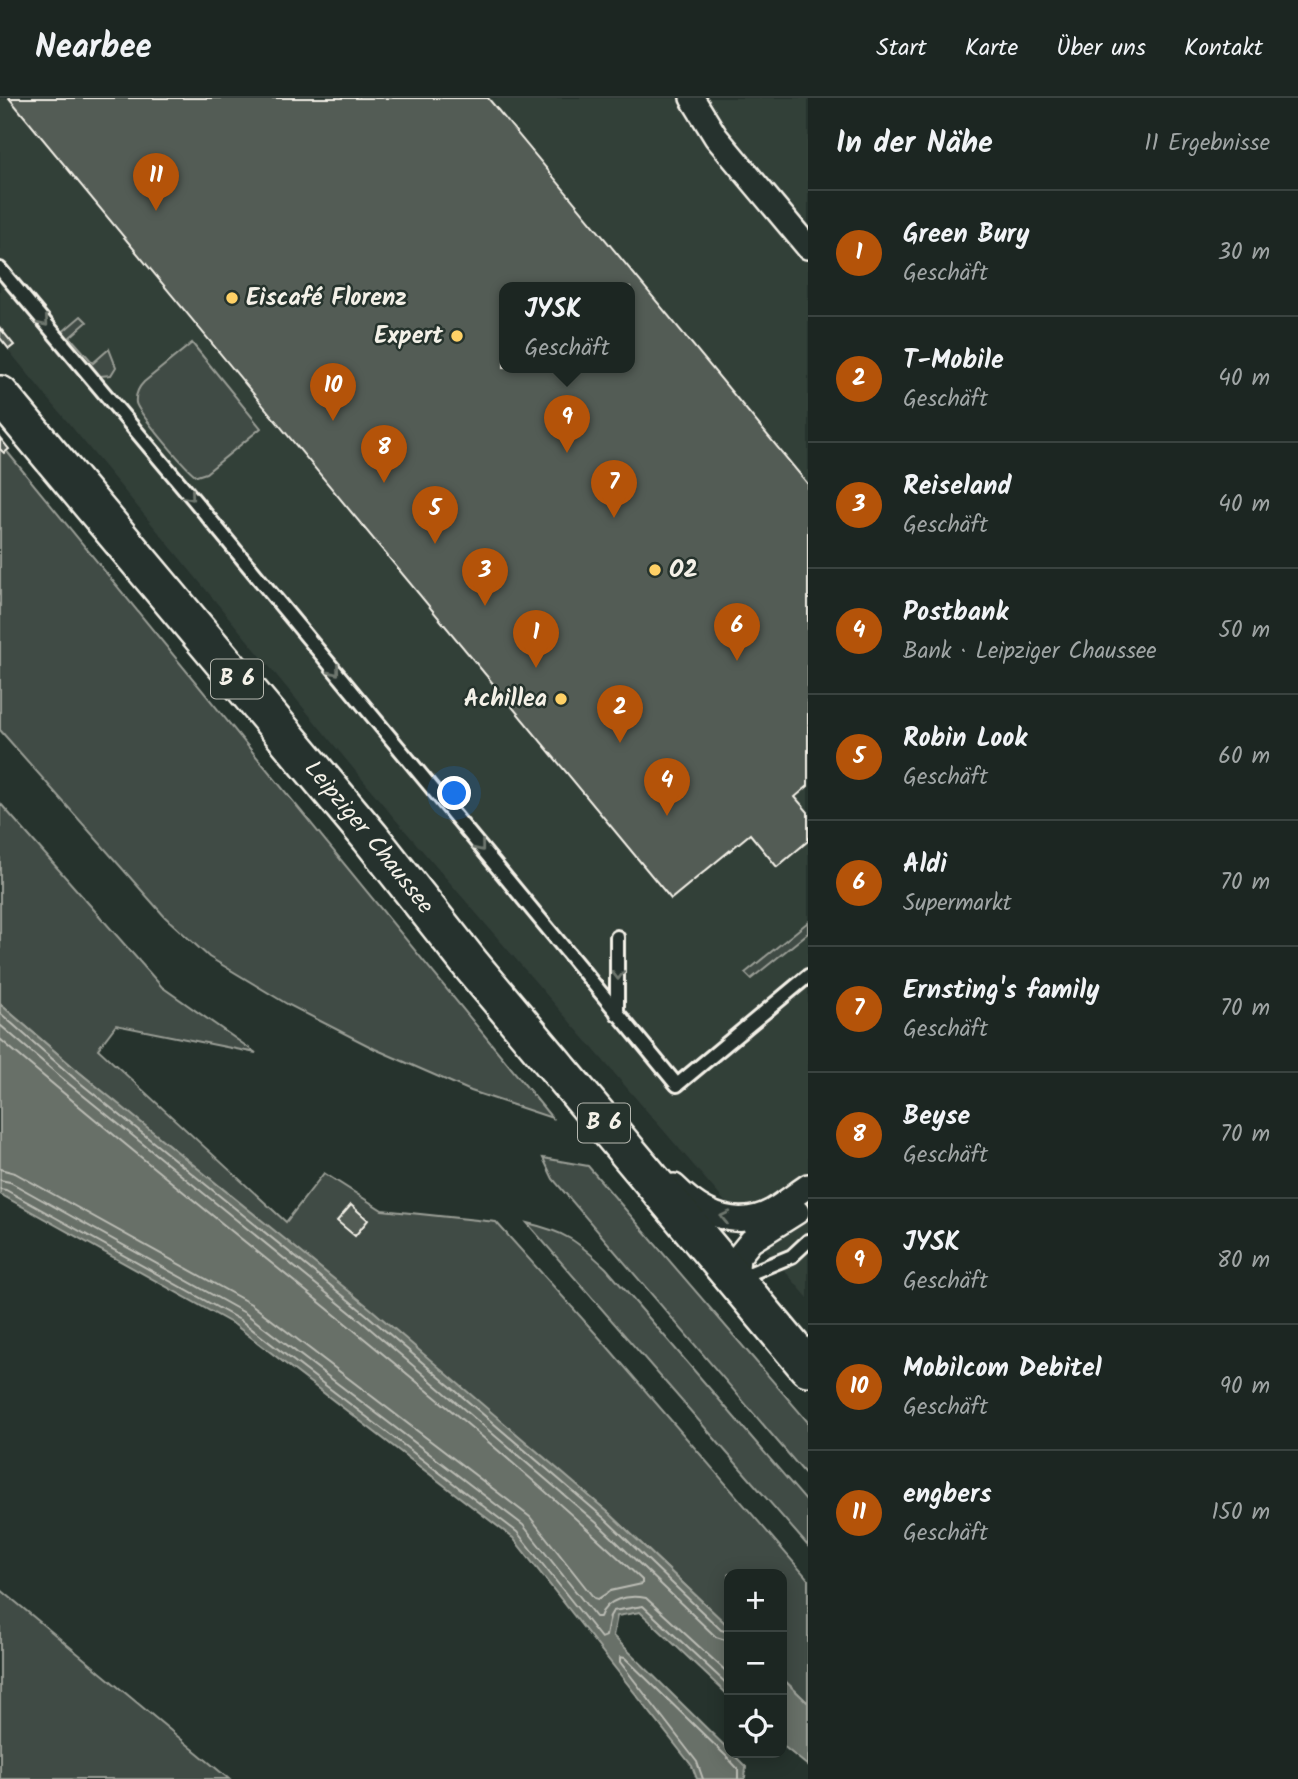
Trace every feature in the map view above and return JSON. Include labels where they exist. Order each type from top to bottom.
[{"type":"main road","name":"Leipziger Chaussee","points":[[0,395],[370,837],[472,966],[736,1280]]},
{"type":"main road","name":"B 6","points":[[736,1280],[808,1367]]},
{"type":"street","points":[[692,98],[716,137],[808,247]]},
{"type":"street","points":[[618,1140],[689,1201],[711,1213],[735,1220],[753,1219],[772,1211],[808,1186]]},
{"type":"street","points":[[736,1280],[738,1257],[751,1241],[808,1205]]},
{"type":"lane","points":[[0,270],[194,500],[677,1085],[808,976]]},
{"type":"lane","points":[[617,937],[618,1014]]},
{"type":"lane","points":[[736,1280],[792,1256],[808,1241]]},
{"type":"shaded area","points":[[0,98],[808,98],[808,1298],[395,819],[0,340]]},
{"type":"shaded area","points":[[81,316],[87,322],[70,337],[93,363],[109,349],[116,367],[111,375],[94,374],[60,334]]},
{"type":"shaded area","points":[[192,343],[261,428],[206,473],[197,476],[154,429],[136,403],[137,391],[144,382]]},
{"type":"shaded area","points":[[0,443],[552,1118],[471,1091],[375,1049],[287,1004],[209,957],[165,917],[0,730]]},
{"type":"shaded area","points":[[0,803],[162,987],[256,1053],[116,1025],[98,1049],[286,1222],[324,1173],[382,1210],[496,1222],[808,1579],[808,1703],[787,1683],[787,1569],[724,1569],[724,1622],[609,1513],[0,1004]]},
{"type":"shaded area","points":[[808,922],[808,933],[751,979],[745,973]]},
{"type":"shaded area","points":[[543,1158],[588,1166],[808,1422],[808,1477],[553,1179]]},
{"type":"shaded area","points":[[527,1223],[552,1230],[570,1239],[606,1268],[808,1503],[808,1546]]},
{"type":"shaded area","points":[[0,1589],[229,1779],[0,1779]]},
{"type":"water","points":[[0,1004],[79,1072],[371,1309],[609,1513],[724,1622],[724,1691],[640,1612],[617,1616],[613,1636],[724,1745],[724,1758],[737,1758],[746,1767],[745,1779],[697,1779],[692,1766],[513,1538],[235,1325],[0,1194]]},
{"type":"water","points":[[787,1683],[808,1703],[808,1766],[787,1749]]},
{"type":"building","points":[[9,98],[488,98],[808,484],[808,786],[795,797],[808,812],[808,841],[777,867],[750,834],[671,899]]},
{"type":"building","points":[[0,328],[14,345],[9,349],[0,338]]},
{"type":"building","points":[[0,438],[9,449],[4,453],[0,449]]},
{"type":"building","points":[[351,1205],[368,1220],[355,1236],[337,1221]]},
{"type":"place","name":"engbers","points":[[156,211]]},
{"type":"place","name":"Eiscafé Florenz","points":[[232,298]]},
{"type":"place","name":"Expert","points":[[457,336]]},
{"type":"place","name":"Mobilcom Debitel","points":[[333,421]]},
{"type":"place","name":"JYSK","points":[[567,453]]},
{"type":"place","name":"Beyse","points":[[384,483]]},
{"type":"place","name":"Ernsting's family","points":[[614,518]]},
{"type":"place","name":"Robin Look","points":[[435,544]]},
{"type":"place","name":"O2","points":[[655,570]]},
{"type":"place","name":"Reiseland","points":[[485,606]]},
{"type":"place","name":"Aldi","points":[[737,661]]},
{"type":"place","name":"Green Bury","points":[[536,668]]},
{"type":"place","name":"Achillea","points":[[561,699]]},
{"type":"place","name":"T-Mobile","points":[[620,743]]},
{"type":"place","name":"Postbank","points":[[667,816]]}]
